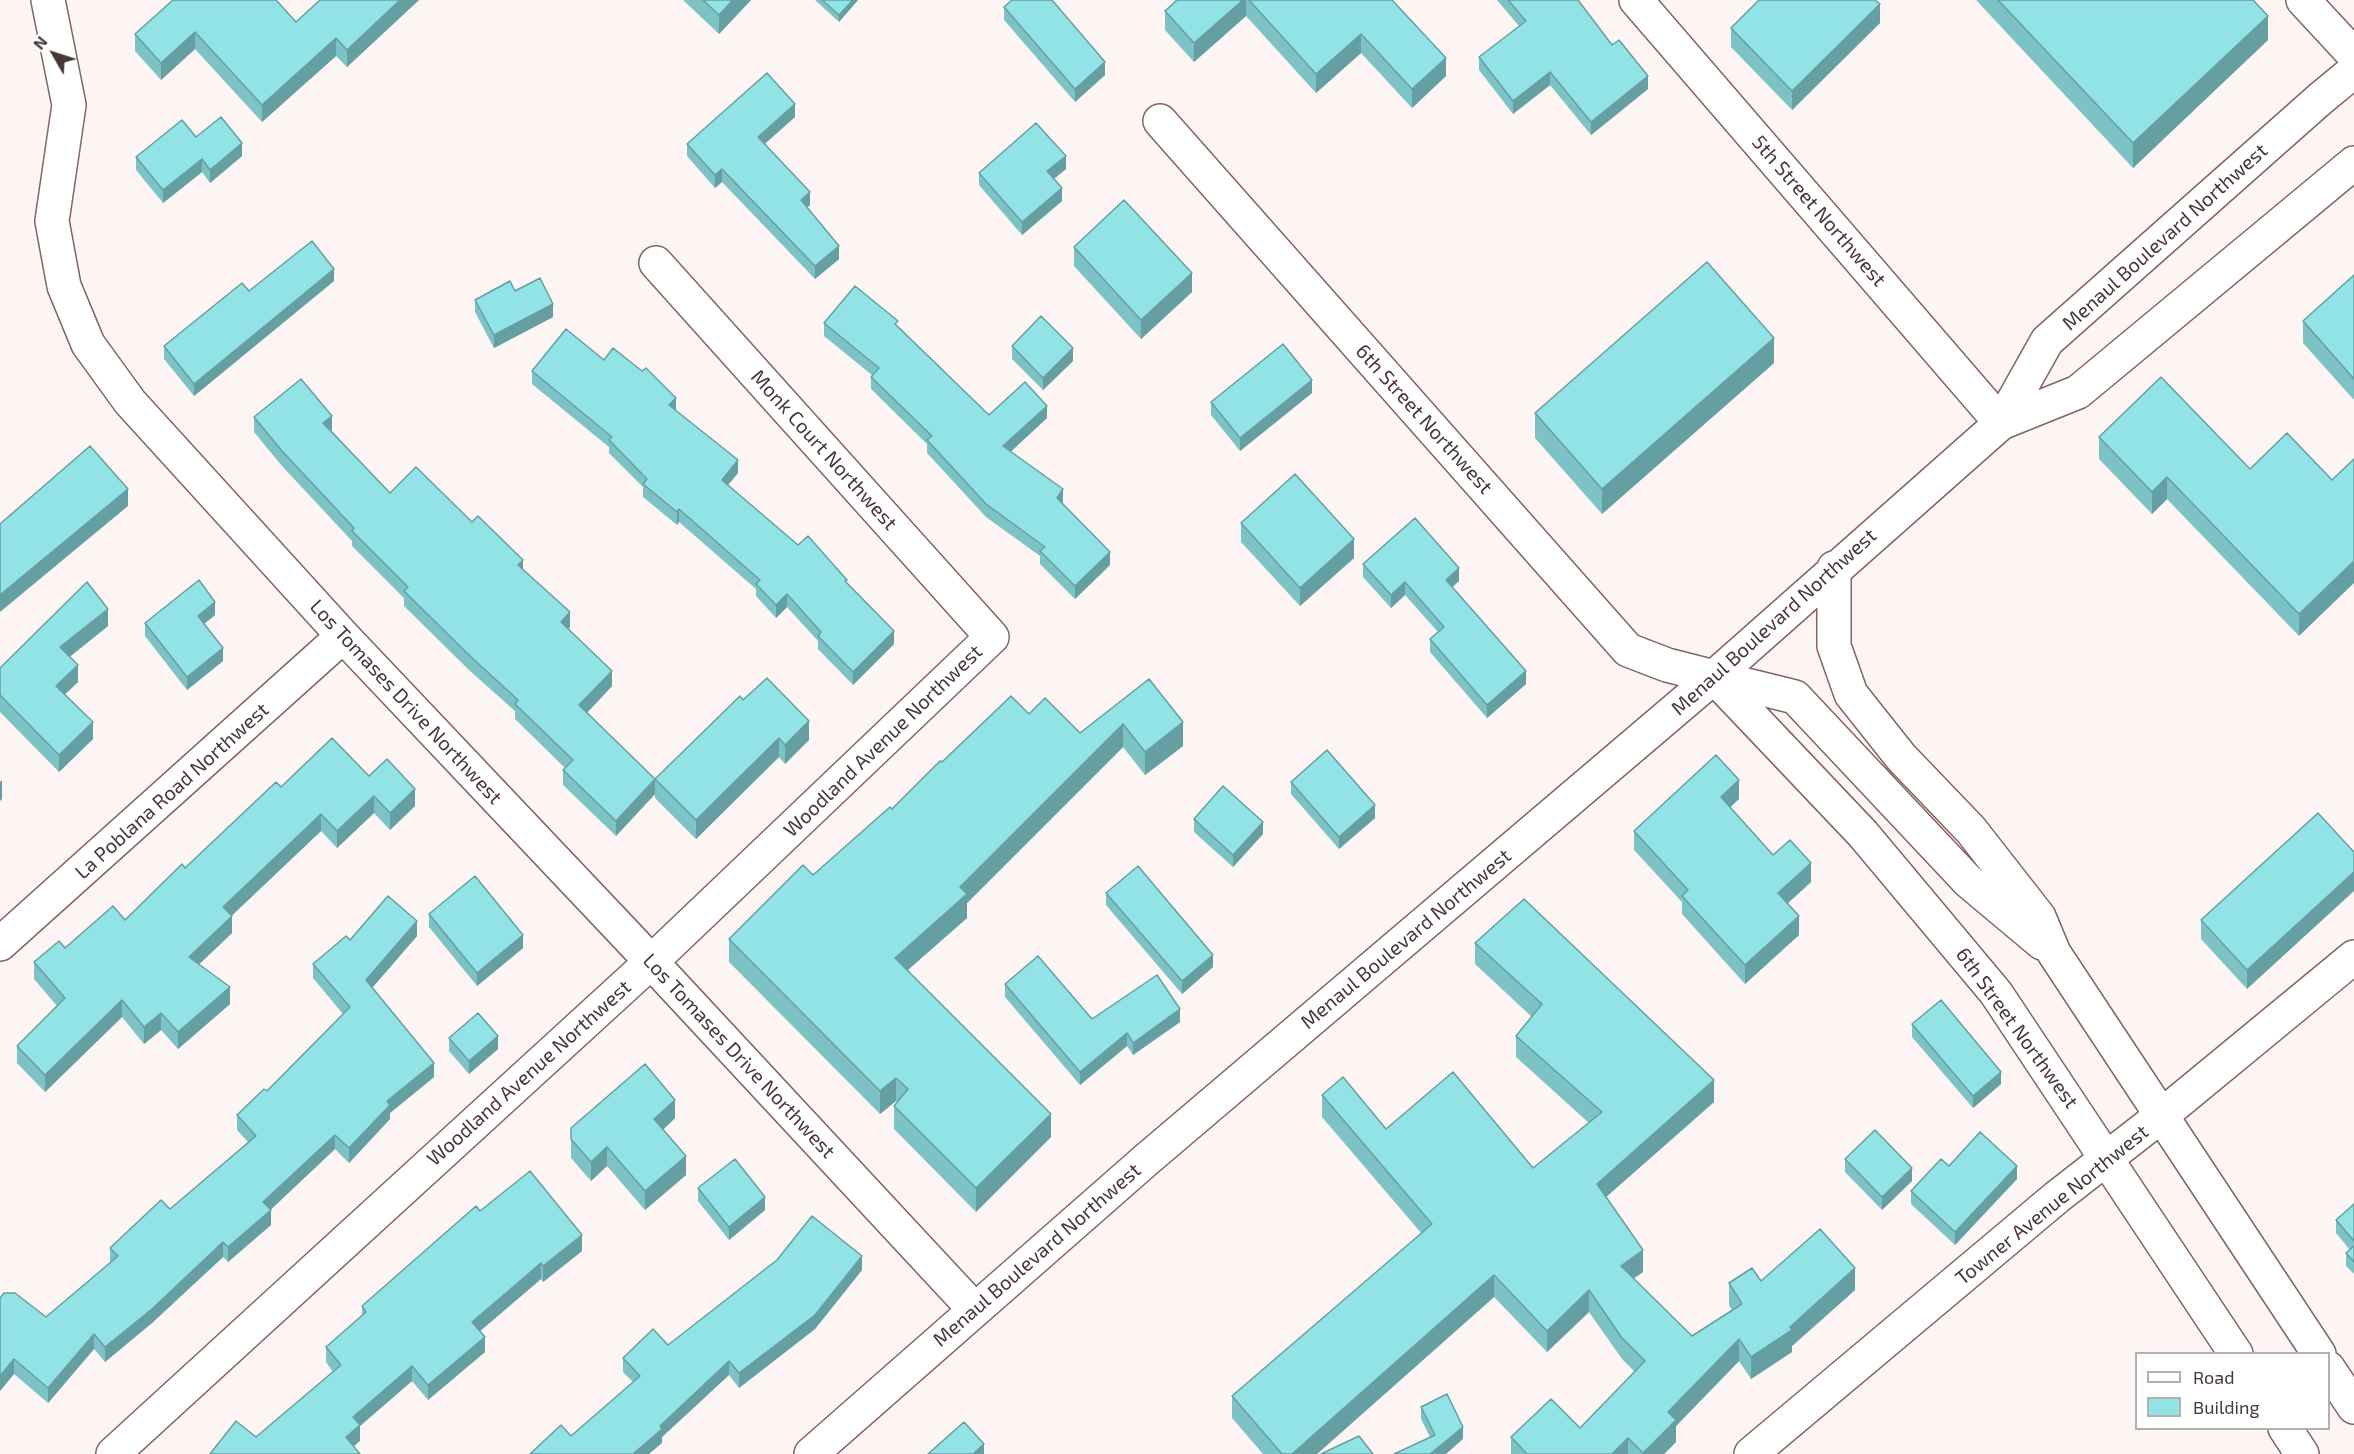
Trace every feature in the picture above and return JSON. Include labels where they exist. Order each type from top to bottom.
[{"type":"street","name":"5th Street Northwest","points":[[1636,0],[2001,423]]},
{"type":"street","points":[[2303,0],[2354,55]]},
{"type":"street","name":"Los Tomases Drive Northwest","points":[[57,4],[69,105],[52,221],[64,286],[88,344],[130,402],[342,636],[651,962],[974,1309]]},
{"type":"street","name":"Menaul Boulevard Northwest","points":[[2001,423],[2047,340],[2319,99],[2354,71]]},
{"type":"street","name":"6th Street Northwest","points":[[1160,121],[1628,650],[1667,665],[1796,697],[1968,881],[2054,953]]},
{"type":"street","name":"Menaul Boulevard Northwest","points":[[811,1454],[1146,1160],[1714,677],[1834,568],[2001,423],[2078,392],[2354,163]]},
{"type":"street","name":"Monk Court Northwest","points":[[656,263],[992,637]]},
{"type":"street","name":"6th Street Northwest","points":[[1834,568],[1834,646],[1851,694],[1901,757],[1971,830],[2039,917],[2054,953],[2318,1352]]},
{"type":"street","name":"La Poblana Road Northwest","points":[[0,944],[342,636]]},
{"type":"street","name":"Woodland Avenue Northwest","points":[[113,1454],[651,962],[992,637]]},
{"type":"street","name":"6th Street Northwest","points":[[1714,677],[1863,834],[1936,918],[1996,993],[2235,1352]]},
{"type":"street","name":"Towner Avenue Northwest","points":[[1751,1454],[2057,1197],[2161,1116],[2354,957]]},
{"type":"street","points":[[2330,1371],[2354,1407]]},
{"type":"street","points":[[2286,1430],[2302,1454]]},
{"type":"building","points":[[173,0],[276,0],[296,22],[320,0],[400,0],[347,50],[336,38],[262,105],[195,32],[161,63],[135,34]]},
{"type":"building","points":[[703,0],[733,0],[719,15]]},
{"type":"building","points":[[822,0],[853,0],[839,15]]},
{"type":"building","points":[[1012,0],[1052,0],[1105,62],[1075,89],[1004,7]]},
{"type":"building","points":[[1177,0],[1243,0],[1194,43],[1165,11]]},
{"type":"building","points":[[1249,0],[1392,0],[1446,58],[1412,89],[1361,34],[1316,74]]},
{"type":"building","points":[[1508,0],[1578,0],[1612,45],[1619,40],[1648,76],[1591,122],[1550,72],[1513,101],[1479,57],[1526,21]]},
{"type":"building","points":[[1759,0],[1875,0],[1880,4],[1792,91],[1731,28]]},
{"type":"building","points":[[1998,0],[2253,0],[2268,16],[2133,143]]},
{"type":"building","points":[[767,73],[795,104],[758,137],[810,192],[801,200],[839,246],[815,266],[722,169],[715,175],[687,144]]},
{"type":"building","points":[[221,117],[242,143],[210,170],[202,159],[163,190],[136,157],[182,120],[196,137]]},
{"type":"building","points":[[1036,123],[1066,156],[1047,171],[1062,188],[1022,222],[979,173]]},
{"type":"building","points":[[1124,200],[1192,273],[1141,320],[1074,247]]},
{"type":"building","points":[[312,241],[334,269],[194,384],[164,346],[242,283],[249,291]]},
{"type":"building","points":[[1707,262],[1774,338],[1602,489],[1535,413]]},
{"type":"building","points":[[2354,275],[2354,379],[2303,321]]},
{"type":"building","points":[[540,278],[553,304],[494,335],[475,300],[510,281],[515,291]]},
{"type":"building","points":[[855,286],[898,321],[895,324],[989,415],[1025,382],[1047,406],[1003,446],[1063,489],[1057,498],[1110,552],[1075,586],[1040,551],[1045,547],[986,504],[927,440],[932,436],[871,377],[879,368],[824,323]]},
{"type":"building","points":[[1041,316],[1073,348],[1043,378],[1012,346]]},
{"type":"building","points":[[566,329],[604,360],[613,348],[642,371],[646,368],[676,398],[669,405],[738,460],[722,480],[798,545],[808,536],[847,580],[845,581],[894,631],[853,672],[818,636],[821,632],[787,594],[776,605],[756,584],[760,580],[679,509],[677,512],[643,484],[647,479],[609,440],[612,437],[532,371]]},
{"type":"building","points":[[1283,344],[1312,380],[1240,438],[1211,402]]},
{"type":"building","points":[[2161,377],[2250,469],[2287,433],[2332,480],[2354,459],[2354,561],[2299,614],[2167,477],[2152,492],[2099,437]]},
{"type":"building","points":[[301,379],[332,416],[323,423],[390,493],[416,467],[472,522],[478,516],[523,560],[518,565],[570,612],[561,622],[612,671],[579,705],[655,779],[616,821],[563,770],[573,760],[515,704],[518,700],[404,591],[408,587],[352,531],[354,528],[282,451],[254,417]]},
{"type":"building","points":[[90,446],[128,489],[0,595],[0,524]]},
{"type":"building","points":[[1295,474],[1354,539],[1300,588],[1241,523]]},
{"type":"building","points":[[1415,518],[1459,568],[1446,580],[1526,671],[1487,705],[1430,639],[1444,627],[1405,582],[1391,595],[1363,564]]},
{"type":"building","points":[[199,580],[215,602],[198,616],[223,648],[187,677],[145,623]]},
{"type":"building","points":[[87,582],[108,609],[60,647],[78,665],[56,686],[93,722],[59,755],[0,695],[0,668]]},
{"type":"building","points":[[767,678],[809,721],[785,745],[779,738],[696,820],[655,779],[740,696],[743,700]]},
{"type":"building","points":[[1149,679],[1183,722],[1145,752],[1123,724],[960,887],[967,894],[895,958],[1051,1114],[976,1188],[894,1106],[908,1089],[896,1078],[880,1091],[729,939],[803,865],[813,875],[890,807],[892,809],[1011,696],[1029,714],[1045,698],[1080,733]]},
{"type":"building","points":[[332,738],[369,776],[387,759],[415,789],[390,813],[374,796],[337,831],[321,814],[223,907],[232,916],[189,957],[230,987],[178,1032],[161,1013],[144,1027],[122,1000],[45,1075],[17,1046],[65,998],[34,962],[59,941],[65,948],[113,906],[125,920],[182,864],[185,868],[276,782],[281,787]]},
{"type":"building","points":[[1327,750],[1375,805],[1339,837],[1291,782]]},
{"type":"building","points":[[1716,755],[1739,780],[1721,797],[1773,855],[1790,840],[1811,863],[1778,893],[1799,916],[1745,965],[1682,896],[1688,890],[1634,831]]},
{"type":"building","points":[[1223,786],[1263,822],[1233,855],[1194,819]]},
{"type":"building","points":[[2318,813],[2354,852],[2354,872],[2247,970],[2201,920]]},
{"type":"building","points":[[1138,866],[1213,955],[1182,981],[1106,893]]},
{"type":"building","points":[[475,876],[523,935],[477,973],[429,914]]},
{"type":"building","points":[[388,896],[417,921],[366,980],[434,1063],[387,1101],[390,1105],[349,1148],[335,1135],[263,1202],[271,1210],[228,1247],[223,1242],[152,1309],[105,1347],[94,1334],[48,1388],[14,1359],[0,1376],[0,1298],[4,1293],[15,1293],[46,1317],[118,1256],[110,1248],[161,1200],[170,1209],[256,1136],[237,1115],[264,1089],[267,1091],[350,1007],[313,964],[346,936],[350,940]]},
{"type":"building","points":[[1524,899],[1714,1080],[1597,1184],[1643,1250],[1621,1266],[1692,1336],[1742,1304],[1729,1283],[1752,1268],[1761,1281],[1820,1229],[1855,1268],[1790,1327],[1792,1330],[1751,1357],[1739,1339],[1668,1412],[1676,1420],[1643,1453],[1628,1438],[1612,1454],[1527,1454],[1511,1437],[1551,1399],[1580,1428],[1645,1361],[1622,1338],[1589,1290],[1547,1331],[1494,1275],[1292,1454],[1282,1454],[1232,1396],[1432,1224],[1322,1095],[1343,1077],[1386,1129],[1453,1072],[1533,1168],[1602,1112],[1516,1036],[1542,1004],[1475,943]]},
{"type":"building","points":[[1038,956],[1092,1019],[1157,975],[1180,1009],[1133,1043],[1127,1033],[1080,1072],[1005,984]]},
{"type":"building","points":[[1941,1000],[2001,1072],[1973,1096],[1912,1024]]},
{"type":"building","points":[[478,1013],[498,1036],[469,1061],[449,1038]]},
{"type":"building","points":[[645,1064],[675,1100],[654,1119],[686,1156],[645,1191],[607,1147],[591,1162],[571,1139],[571,1128]]},
{"type":"building","points":[[1875,1130],[1912,1168],[1882,1197],[1845,1159]]},
{"type":"building","points":[[1980,1132],[2017,1166],[1955,1232],[1911,1191],[1941,1159],[1949,1166]]},
{"type":"building","points":[[735,1159],[765,1197],[729,1227],[698,1188]]},
{"type":"building","points":[[530,1171],[582,1235],[543,1266],[541,1263],[472,1322],[485,1337],[428,1385],[412,1366],[353,1417],[360,1425],[346,1437],[360,1454],[210,1454],[236,1421],[256,1437],[341,1365],[326,1347],[366,1312],[362,1306],[476,1206],[480,1211]]},
{"type":"building","points":[[2354,1204],[2354,1241],[2336,1220]]},
{"type":"building","points":[[812,1216],[862,1256],[815,1315],[739,1373],[729,1361],[660,1426],[662,1429],[633,1454],[530,1454],[561,1425],[571,1436],[640,1376],[623,1358],[653,1329],[668,1345],[777,1260]]},
{"type":"building","points":[[2354,1246],[2354,1262],[2346,1253]]},
{"type":"building","points":[[1447,1394],[1463,1427],[1430,1454],[1394,1454],[1435,1435],[1421,1407]]},
{"type":"building","points":[[964,1422],[984,1444],[973,1454],[928,1454]]},
{"type":"building","points":[[1359,1436],[1373,1454],[1321,1454]]}]
